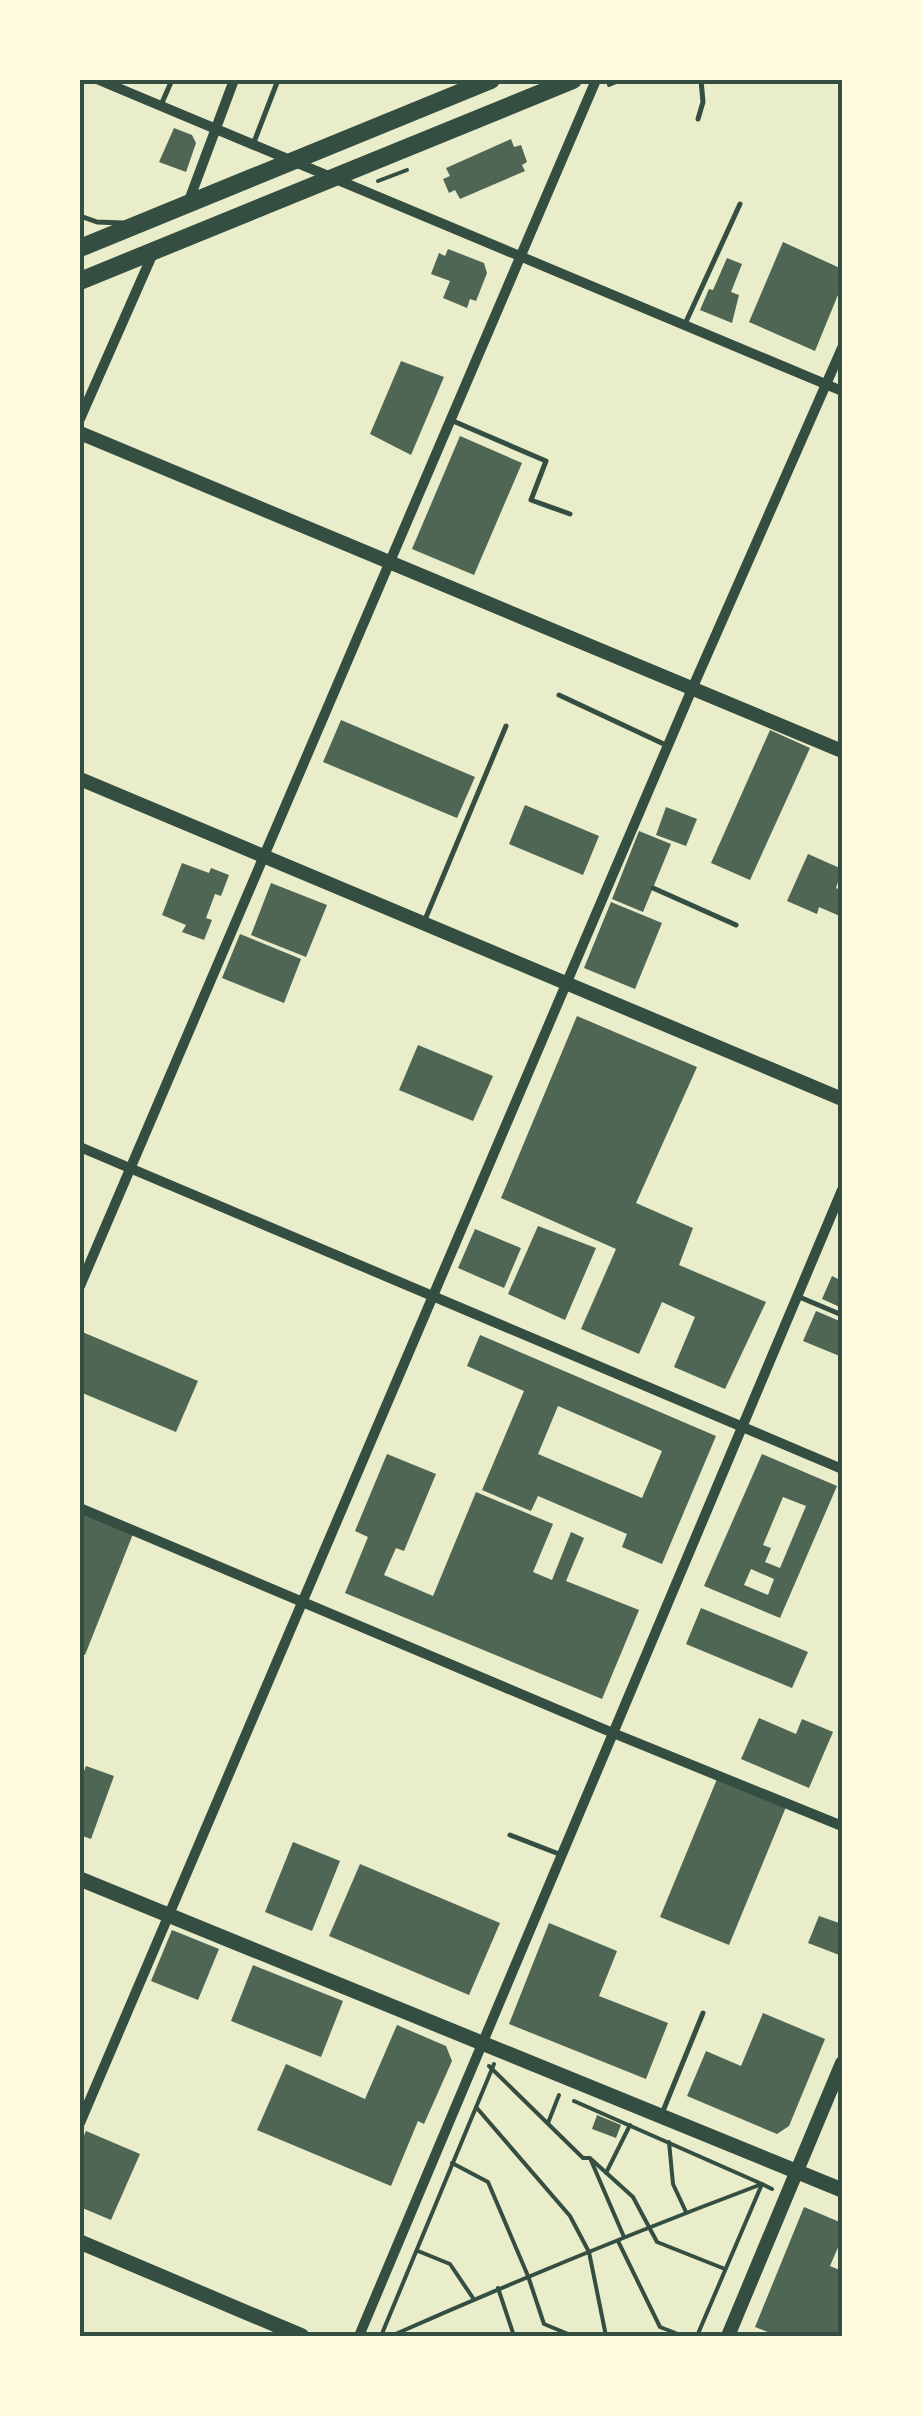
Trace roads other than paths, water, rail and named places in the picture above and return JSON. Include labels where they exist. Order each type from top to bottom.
[{"type":"main road","points":[[80,248],[491,80]]},
{"type":"main road","points":[[80,280],[573,80]]},
{"type":"main road","points":[[80,1879],[842,2190]]},
{"type":"main road","points":[[80,2242],[302,2336]]},
{"type":"street","points":[[99,80],[115,83],[161,106],[842,391]]},
{"type":"street","points":[[188,203],[234,80]]},
{"type":"street","points":[[80,1286],[596,80]]},
{"type":"street","points":[[80,419],[154,250]]},
{"type":"street","points":[[80,2123],[566,983],[618,873],[692,689],[842,348]]},
{"type":"street","points":[[80,433],[842,752]]},
{"type":"street","points":[[80,778],[842,1099]]},
{"type":"street","points":[[80,1147],[842,1469]]},
{"type":"street","points":[[359,2336],[842,1190]]},
{"type":"street","points":[[80,1508],[842,1826]]},
{"type":"street","points":[[728,2336],[842,2063]]},
{"type":"lane","points":[[161,106],[172,80]]},
{"type":"lane","points":[[253,144],[278,80]]},
{"type":"lane","points":[[698,119],[703,102],[701,80]]},
{"type":"lane","points":[[685,324],[740,204]]},
{"type":"lane","points":[[80,216],[112,223],[146,220]]},
{"type":"lane","points":[[450,420],[546,460],[531,500],[570,514]]},
{"type":"lane","points":[[559,695],[668,746]]},
{"type":"lane","points":[[424,923],[506,726]]},
{"type":"lane","points":[[653,888],[736,925]]},
{"type":"lane","points":[[798,1296],[842,1315]]},
{"type":"lane","points":[[510,1835],[562,1855]]},
{"type":"lane","points":[[662,2114],[703,2014]]}]
